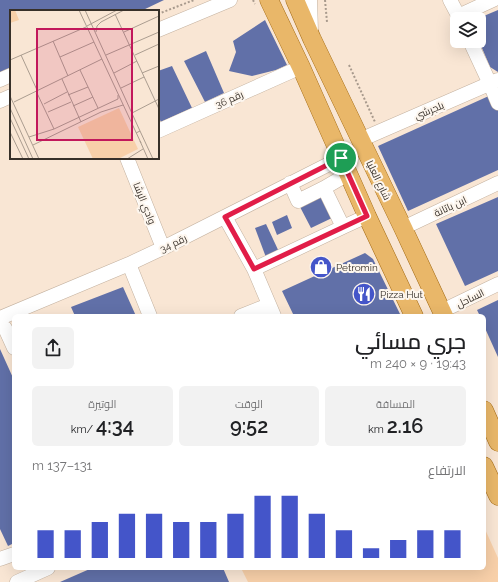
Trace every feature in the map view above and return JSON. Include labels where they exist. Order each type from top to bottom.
[{"type":"main road","points":[[269,0],[413,314]]},
{"type":"main road","name":"شارع العليا","points":[[294,0],[443,314]]},
{"type":"main road","points":[[486,414],[497,439]]},
{"type":"main road","points":[[486,470],[498,496]]},
{"type":"street","points":[[159,30],[230,0]]},
{"type":"street","points":[[310,0],[312,39]]},
{"type":"street","points":[[450,0],[456,12]]},
{"type":"street","points":[[469,12],[493,0]]},
{"type":"street","points":[[474,48],[494,82],[498,102]]},
{"type":"street","name":"رقم 36","points":[[159,131],[301,67]]},
{"type":"street","points":[[0,80],[10,75]]},
{"type":"street","name":"بلجرشي","points":[[360,140],[494,82]]},
{"type":"street","points":[[0,101],[10,96]]},
{"type":"street","name":"رقم 34","points":[[0,318],[129,264],[341,158]]},
{"type":"street","name":"وادي الرشا","points":[[127,159],[163,248]]},
{"type":"street","points":[[290,183],[298,201],[348,174]]},
{"type":"street","name":"ابن باتانة","points":[[403,228],[498,183]]},
{"type":"street","points":[[324,188],[343,227]]},
{"type":"street","points":[[254,269],[367,216]]},
{"type":"street","points":[[225,217],[254,269],[271,310],[251,314]]},
{"type":"street","points":[[129,264],[149,314]]},
{"type":"street","name":"الساحل","points":[[443,314],[498,284]]},
{"type":"street","points":[[0,326],[5,328],[12,344]]},
{"type":"street","points":[[0,560],[12,555]]},
{"type":"street","points":[[18,582],[44,570]]},
{"type":"path","points":[[159,14],[194,0]]},
{"type":"path","points":[[325,0],[327,22]]},
{"type":"path","points":[[349,65],[379,131]]},
{"type":"shaded area","points":[[486,531],[498,558],[498,582],[248,582],[242,570],[486,570]]},
{"type":"building","points":[[0,0],[164,0],[143,10],[10,10],[10,72],[0,77]]},
{"type":"building","points":[[498,10],[498,72],[490,67],[482,48],[486,48],[486,15]]},
{"type":"building","points":[[265,20],[287,65],[276,70],[252,76],[229,71],[236,52],[233,41]]},
{"type":"building","points":[[206,51],[224,93],[205,102],[184,61]]},
{"type":"building","points":[[172,66],[192,108],[161,122],[159,118],[159,71]]},
{"type":"building","points":[[491,95],[498,111],[498,170],[408,211],[378,146]]},
{"type":"building","points":[[322,195],[332,218],[311,228],[299,205]]},
{"type":"building","points":[[498,197],[498,271],[465,286],[436,224]]},
{"type":"building","points":[[287,215],[292,228],[277,235],[272,222]]},
{"type":"building","points":[[266,224],[280,254],[267,260],[255,228]]},
{"type":"building","points":[[365,253],[373,259],[400,314],[293,314],[282,291]]},
{"type":"building","points":[[123,287],[135,314],[74,314],[71,307]]},
{"type":"building","points":[[498,300],[498,357],[486,330],[486,314],[479,314],[477,310]]},
{"type":"building","points":[[0,349],[12,376],[12,544],[8,546],[0,529]]},
{"type":"building","points":[[87,570],[224,570],[229,582],[60,582]]},
{"type":"place","name":"Petromin","points":[[321,267]]},
{"type":"place","name":"Pizza Hut","points":[[364,294]]},
{"type":"route","points":[[341,158],[367,216],[254,269],[225,217],[341,158]]}]
